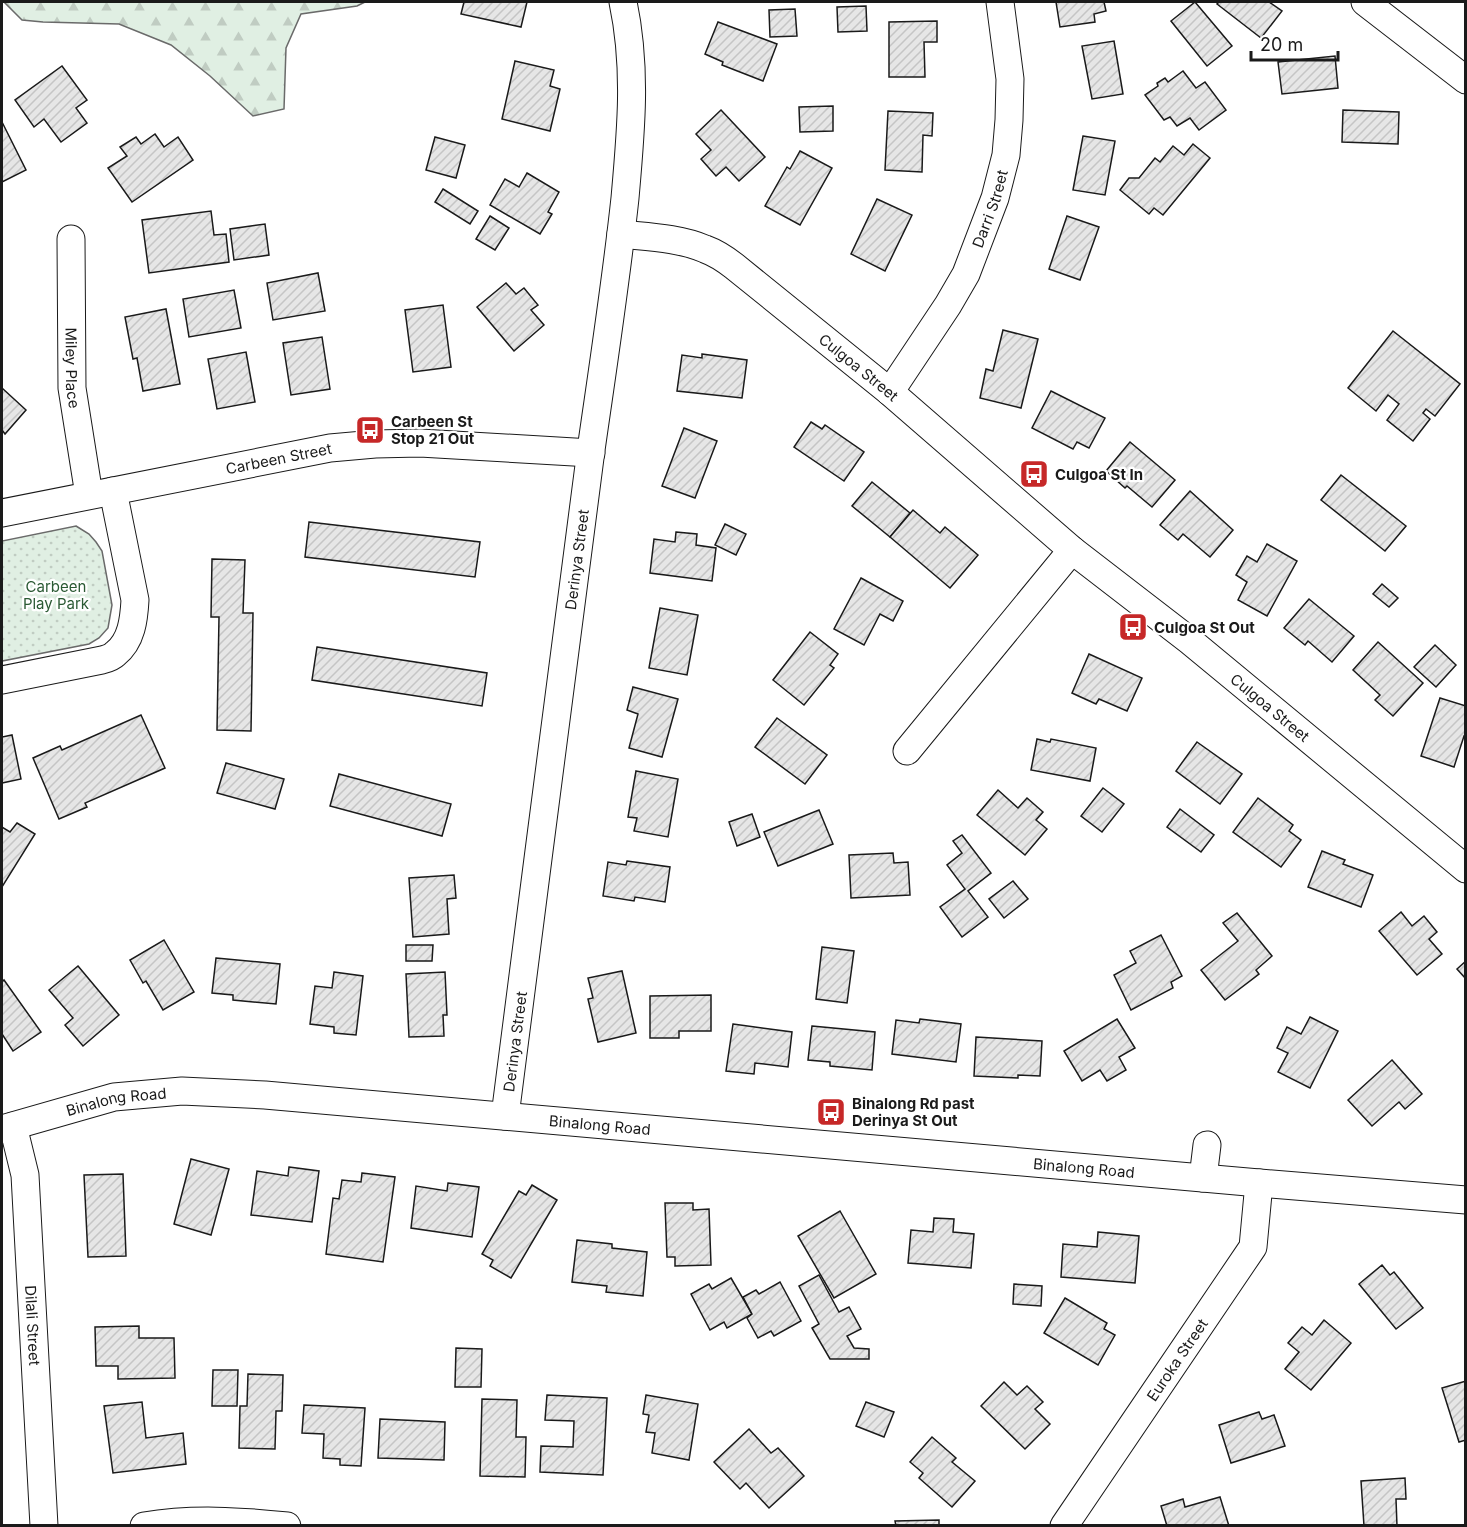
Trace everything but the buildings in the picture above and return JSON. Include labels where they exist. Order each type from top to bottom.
[{"type":"street","name":"Derinya Street","points":[[505,1116],[621,234],[633,82],[623,2]]},
{"type":"street","name":"Darri Street","points":[[890,392],[966,274],[995,198],[1006,154],[1010,110],[1010,79],[1000,2]]},
{"type":"street","points":[[1365,2],[1466,80]]},
{"type":"street","name":"Culgoa Street","points":[[621,234],[667,239],[705,249],[721,256],[890,392],[1072,550],[1190,640],[1466,869]]},
{"type":"street","name":"Miley Place","points":[[71,239],[72,388],[101,493]]},
{"type":"street","name":"Carbeen Street","points":[[2,513],[330,448],[420,443],[591,453]]},
{"type":"street","points":[[2,680],[102,660],[116,654],[127,639],[134,617],[135,600],[101,493]]},
{"type":"street","points":[[907,751],[1072,550]]},
{"type":"street","name":"Binalong Road","points":[[7,1127],[114,1097],[182,1091],[265,1095],[1259,1184],[1466,1200]]},
{"type":"street","name":"Dilali Street","points":[[7,1127],[25,1175],[44,1526]]},
{"type":"street","points":[[1203,1178],[1207,1144]]},
{"type":"street","name":"Euroka Street","points":[[1064,1526],[1253,1247],[1259,1184]]},
{"type":"street","points":[[144,1526],[202,1520],[287,1526]]},
{"type":"green space","points":[[4,2],[365,2],[357,6],[301,14],[286,48],[284,109],[253,116],[210,76],[171,45],[119,24],[22,20]]},
{"type":"green space","name":"Carbeen Play Park","points":[[76,526],[89,534],[102,551],[112,605],[108,628],[99,638],[89,644],[2,661],[2,541]]},
{"type":"place","name":"Carbeen St Stop 21 Out","points":[[370,430]]},
{"type":"place","name":"Culgoa St In","points":[[1034,474]]},
{"type":"place","name":"Culgoa St Out","points":[[1133,627]]},
{"type":"place","name":"Binalong Rd past Derinya St Out","points":[[831,1112]]}]
